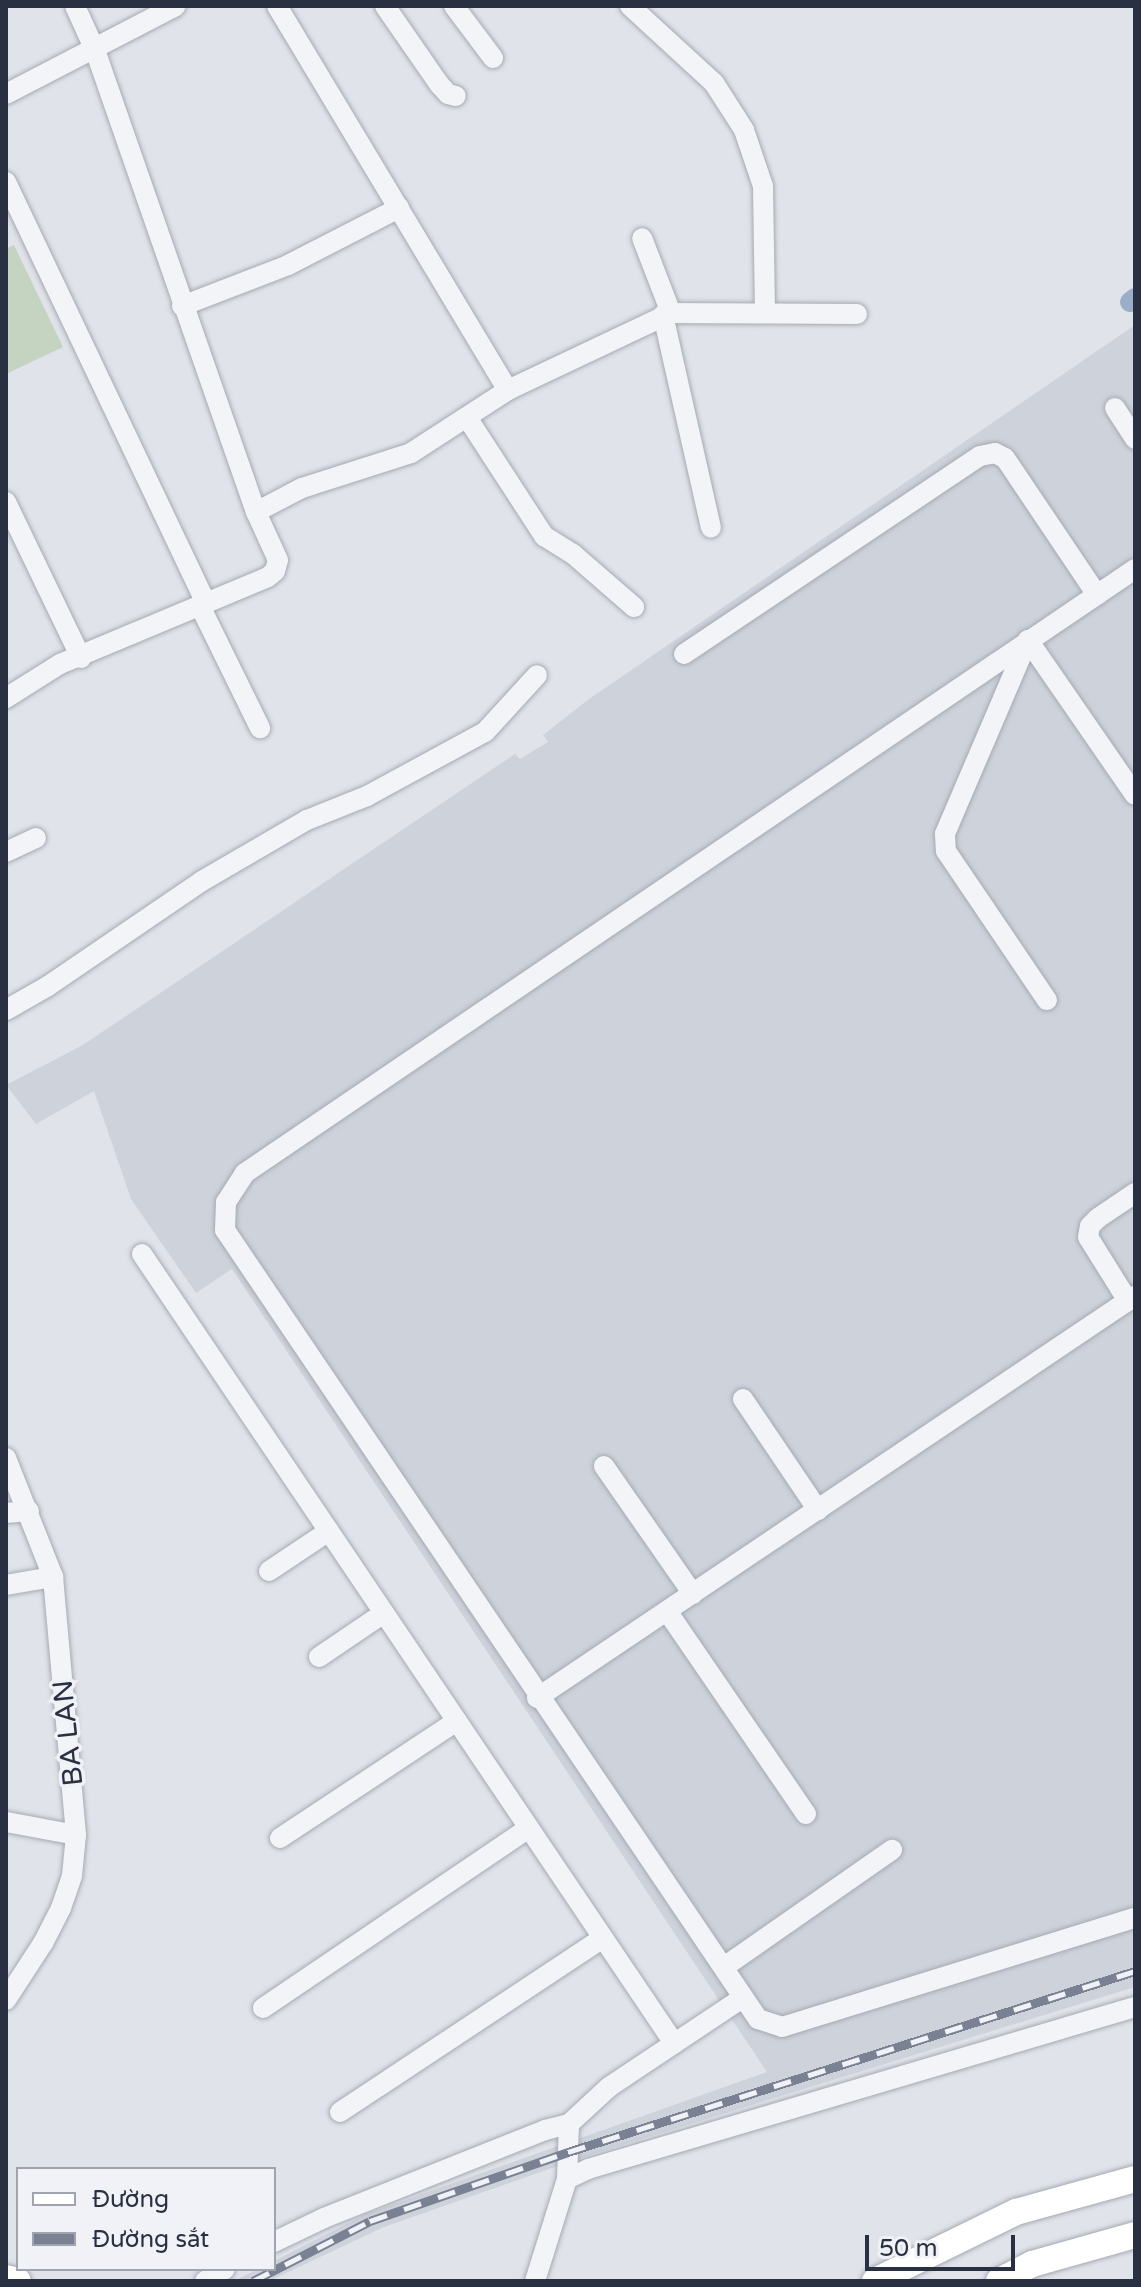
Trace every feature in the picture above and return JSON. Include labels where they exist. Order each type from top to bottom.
[{"type":"main road","points":[[875,2281],[1016,2212],[1135,2179]]},
{"type":"main road","points":[[999,2281],[1032,2264],[1135,2235]]},
{"type":"main road","points":[[6,2278],[18,2281]]},
{"type":"street","points":[[6,698],[60,664],[204,606],[275,571],[278,560],[256,512],[95,50],[75,6]]},
{"type":"street","points":[[7,92],[95,50],[175,6]]},
{"type":"street","points":[[277,6],[508,390]]},
{"type":"street","points":[[385,6],[439,84],[448,94],[456,96]]},
{"type":"street","points":[[454,6],[493,58]]},
{"type":"street","points":[[630,6],[714,83],[744,130],[763,186],[765,313]]},
{"type":"street","points":[[6,182],[260,728]]},
{"type":"street","points":[[182,306],[288,265],[399,208]]},
{"type":"street","points":[[642,238],[667,314],[711,528]]},
{"type":"street","points":[[256,512],[302,488],[411,453],[468,419],[508,390],[667,314],[857,314]]},
{"type":"street","points":[[1115,408],[1135,439]]},
{"type":"street","points":[[468,419],[544,536],[573,554],[634,607]]},
{"type":"street","points":[[684,654],[980,456],[995,453],[1005,458],[1097,595]]},
{"type":"street","points":[[6,502],[81,658]]},
{"type":"street","points":[[1135,569],[245,1173],[226,1202],[225,1230],[537,1698],[724,1967],[741,1999],[758,2019],[782,2027],[1135,1918]]},
{"type":"street","points":[[1028,640],[1135,795]]},
{"type":"street","points":[[1028,640],[945,834],[946,851],[1047,1000]]},
{"type":"street","points":[[6,1010],[48,986],[202,881],[307,820],[367,796],[485,732],[537,675]]},
{"type":"street","points":[[6,852],[36,838]]},
{"type":"street","points":[[537,1698],[1131,1299],[1088,1237],[1090,1226],[1098,1218],[1135,1193]]},
{"type":"street","points":[[142,1254],[674,2043]]},
{"type":"street","points":[[743,1399],[818,1510]]},
{"type":"street","name":"BA LAN","points":[[6,1458],[53,1577],[76,1835],[72,1876],[61,1908],[43,1943],[6,2000]]},
{"type":"street","points":[[604,1466],[693,1594]]},
{"type":"street","points":[[6,1513],[29,1511]]},
{"type":"street","points":[[269,1571],[329,1531]]},
{"type":"street","points":[[6,1585],[53,1577]]},
{"type":"street","points":[[667,1611],[806,1814]]},
{"type":"street","points":[[319,1657],[384,1613]]},
{"type":"street","points":[[280,1838],[457,1721]]},
{"type":"street","points":[[6,1822],[76,1835]]},
{"type":"street","points":[[263,2008],[529,1828]]},
{"type":"street","points":[[724,1967],[892,1850]]},
{"type":"street","points":[[340,2112],[603,1938]]},
{"type":"street","points":[[276,2241],[545,2130],[569,2124],[609,2087],[741,1999]]},
{"type":"street","points":[[567,2179],[588,2169],[1135,2007]]},
{"type":"street","points":[[535,2281],[567,2179],[569,2124]]},
{"type":"shaded area","points":[[1135,325],[1135,1987],[583,2157],[384,2227],[269,2281],[234,2281],[254,2271],[276,2271],[276,2260],[366,2214],[767,2072],[232,1269],[196,1293],[131,1199],[94,1091],[36,1124],[6,1085],[83,1045],[515,754],[520,759],[548,742],[543,735],[589,699]]},
{"type":"green space","points":[[14,245],[63,347],[6,374],[6,249]]},
{"type":"waterway","points":[[1130,302],[1135,298]]},
{"type":"railway","points":[[276,2269],[370,2221],[568,2152],[1135,1971]]},
{"type":"railway","points":[[253,2281],[272,2271]]}]
